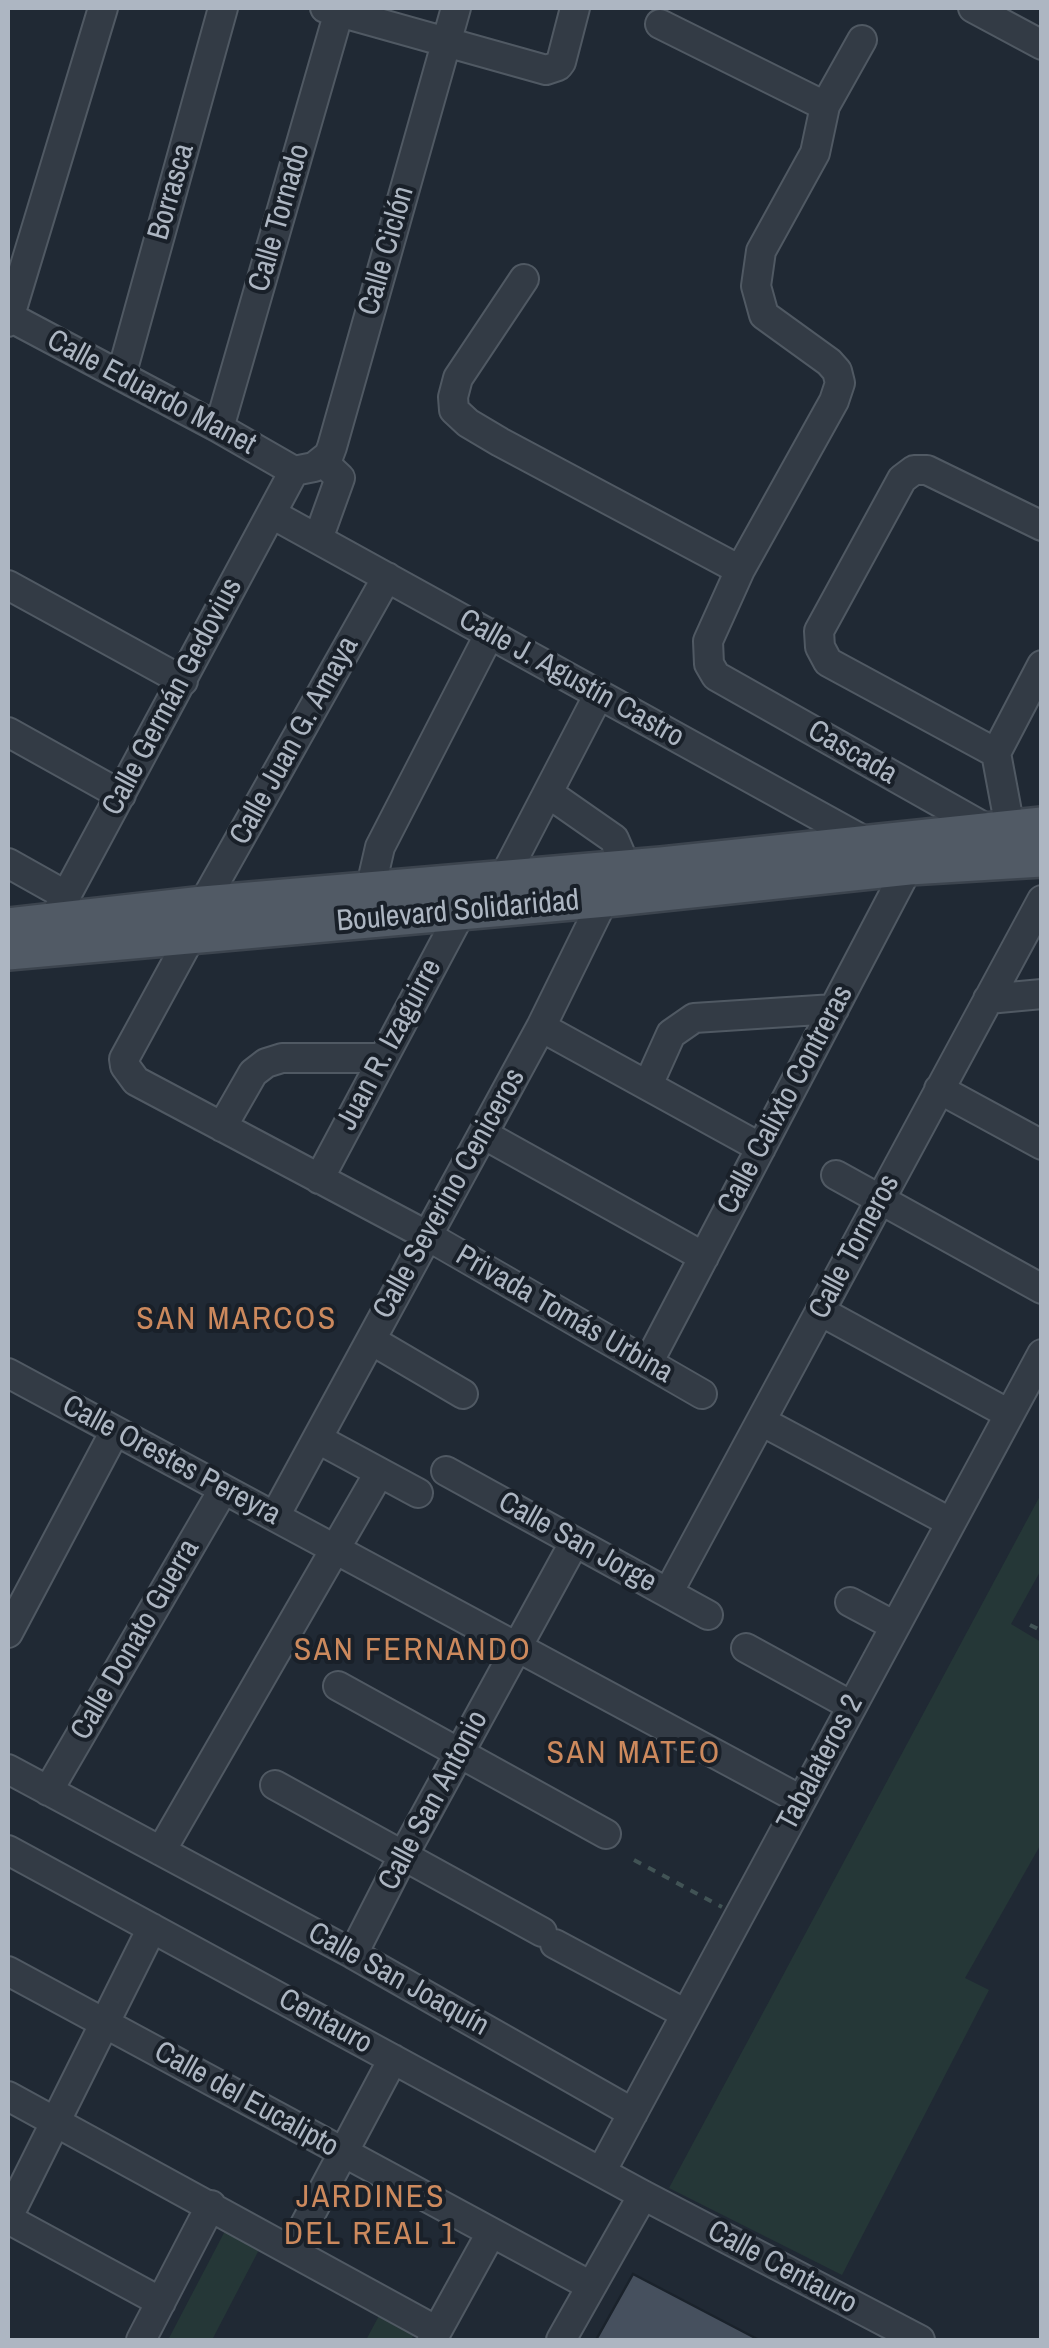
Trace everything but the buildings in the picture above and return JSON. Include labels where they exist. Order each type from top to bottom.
[{"type":"main road","points":[[916,852],[1013,828]]},
{"type":"main road","name":"Boulevard Solidaridad","points":[[383,904],[460,912],[870,844],[916,852]]},
{"type":"main road","name":"Boulevard Solidaridad","points":[[8,952],[197,920],[383,904],[503,879],[612,884],[916,852]]},
{"type":"main road","points":[[916,852],[1042,859]]},
{"type":"main road","name":"Boulevard Solidaridad","points":[[8,926],[58,908],[197,920]]},
{"type":"street","points":[[8,318],[103,8]]},
{"type":"street","name":"Borrasca","points":[[120,376],[224,8]]},
{"type":"street","name":"Calle Ciclón","points":[[323,462],[332,448],[456,8]]},
{"type":"street","points":[[335,9],[551,70],[561,62],[575,8]]},
{"type":"street","points":[[973,8],[1033,41]]},
{"type":"street","points":[[1019,8],[1033,41]]},
{"type":"street","name":"Calle Tornado","points":[[219,428],[335,9]]},
{"type":"street","points":[[660,24],[826,106]]},
{"type":"street","points":[[524,280],[458,378],[454,410],[468,424],[500,442],[740,570],[840,383],[838,371],[829,362],[764,316],[756,286],[761,252],[815,153],[826,106],[862,40]]},
{"type":"street","name":"Calle Eduardo Manet","points":[[8,318],[294,471]]},
{"type":"street","points":[[294,471],[323,462],[340,478],[318,539]]},
{"type":"street","points":[[996,753],[828,662],[820,647],[819,631],[902,479],[914,470],[927,470],[1042,526]]},
{"type":"street","name":"Calle Germán Gedovius","points":[[58,908],[294,471]]},
{"type":"street","name":"Calle J. Agustín Castro","points":[[272,514],[870,844]]},
{"type":"street","name":"Cascada","points":[[740,570],[708,641],[709,664],[716,676],[1013,828]]},
{"type":"street","name":"Calle Juan G. Amaya","points":[[222,1127],[136,1080],[124,1066],[124,1059],[388,577]]},
{"type":"street","points":[[8,585],[183,680]]},
{"type":"street","points":[[383,904],[374,873],[380,847],[490,634]]},
{"type":"street","points":[[1013,828],[996,753],[1042,665]]},
{"type":"street","points":[[503,879],[599,694]]},
{"type":"street","points":[[8,732],[121,795]]},
{"type":"street","points":[[548,793],[614,839],[620,853],[612,884]]},
{"type":"street","name":"Calle Calixto Contreras","points":[[648,1363],[916,852]]},
{"type":"street","points":[[8,863],[58,908]]},
{"type":"street","name":"Calle Severino Ceniceros","points":[[275,1516],[541,1027],[612,884]]},
{"type":"street","name":"Calle Torneros","points":[[668,1593],[1042,900]]},
{"type":"street","name":"Juan R. Izaguirre","points":[[320,1179],[460,912]]},
{"type":"street","points":[[988,999],[1042,994]]},
{"type":"street","points":[[648,1085],[671,1034],[694,1018],[834,1009]]},
{"type":"street","points":[[541,1027],[761,1148]]},
{"type":"street","points":[[222,1127],[253,1074],[266,1063],[282,1058],[382,1058]]},
{"type":"street","points":[[940,1089],[1042,1145]]},
{"type":"street","name":"Privada Tomás Urbina","points":[[222,1127],[426,1235],[702,1394]]},
{"type":"street","points":[[482,1134],[704,1256]]},
{"type":"street","points":[[836,1175],[1042,1288]]},
{"type":"street","points":[[820,1312],[1009,1414]]},
{"type":"street","points":[[371,1340],[463,1394]]},
{"type":"street","name":"Tabalateros 2","points":[[602,2172],[1042,1354]]},
{"type":"street","name":"Calle Orestes Pereyra","points":[[8,1373],[801,1800]]},
{"type":"street","points":[[761,1422],[950,1522]]},
{"type":"street","points":[[8,1633],[115,1431]]},
{"type":"street","points":[[318,1439],[418,1493]]},
{"type":"street","name":"Calle San Jorge","points":[[446,1471],[708,1615]]},
{"type":"street","points":[[161,1852],[379,1473]]},
{"type":"street","name":"Calle Donato Guerra","points":[[48,1791],[224,1490]]},
{"type":"street","name":"Calle San Antonio","points":[[353,1954],[574,1543]]},
{"type":"street","points":[[850,1602],[895,1626]]},
{"type":"street","points":[[746,1648],[852,1706]]},
{"type":"street","points":[[338,1686],[606,1834]]},
{"type":"street","name":"Calle San Joaquín","points":[[8,1769],[353,1954],[633,2113]]},
{"type":"street","points":[[275,1785],[686,2014]]},
{"type":"street","name":"Centauro","points":[[8,1850],[643,2195]]},
{"type":"street","points":[[152,1928],[8,2218],[161,2302]]},
{"type":"street","name":"Calle del Eucalipto","points":[[8,1971],[591,2286]]},
{"type":"street","points":[[292,2249],[393,2059]]},
{"type":"street","points":[[8,2096],[292,2249],[435,2336],[491,2233]]},
{"type":"street","points":[[561,2340],[643,2195]]},
{"type":"street","name":"Calle Centauro","points":[[643,2195],[920,2340]]},
{"type":"street","points":[[141,2340],[211,2205]]},
{"type":"path","points":[[1030,1625],[1042,1631]]},
{"type":"path","points":[[634,1860],[739,1916]]},
{"type":"shaded area","points":[[1041,1494],[1041,1570],[1011,1624],[1041,1642],[1041,1844],[965,1978],[989,1990],[842,2275],[669,2188]]},
{"type":"shaded area","points":[[226,2229],[261,2246],[212,2340],[168,2340]]},
{"type":"shaded area","points":[[381,2312],[416,2330],[411,2340],[366,2340]]},
{"type":"district","name":"SAN MARCOS","points":[[237,1320]]},
{"type":"district","name":"SAN FERNANDO","points":[[413,1651]]},
{"type":"district","name":"SAN MATEO","points":[[634,1754]]},
{"type":"district","name":"JARDINES DEL REAL 1","points":[[371,2216]]}]
